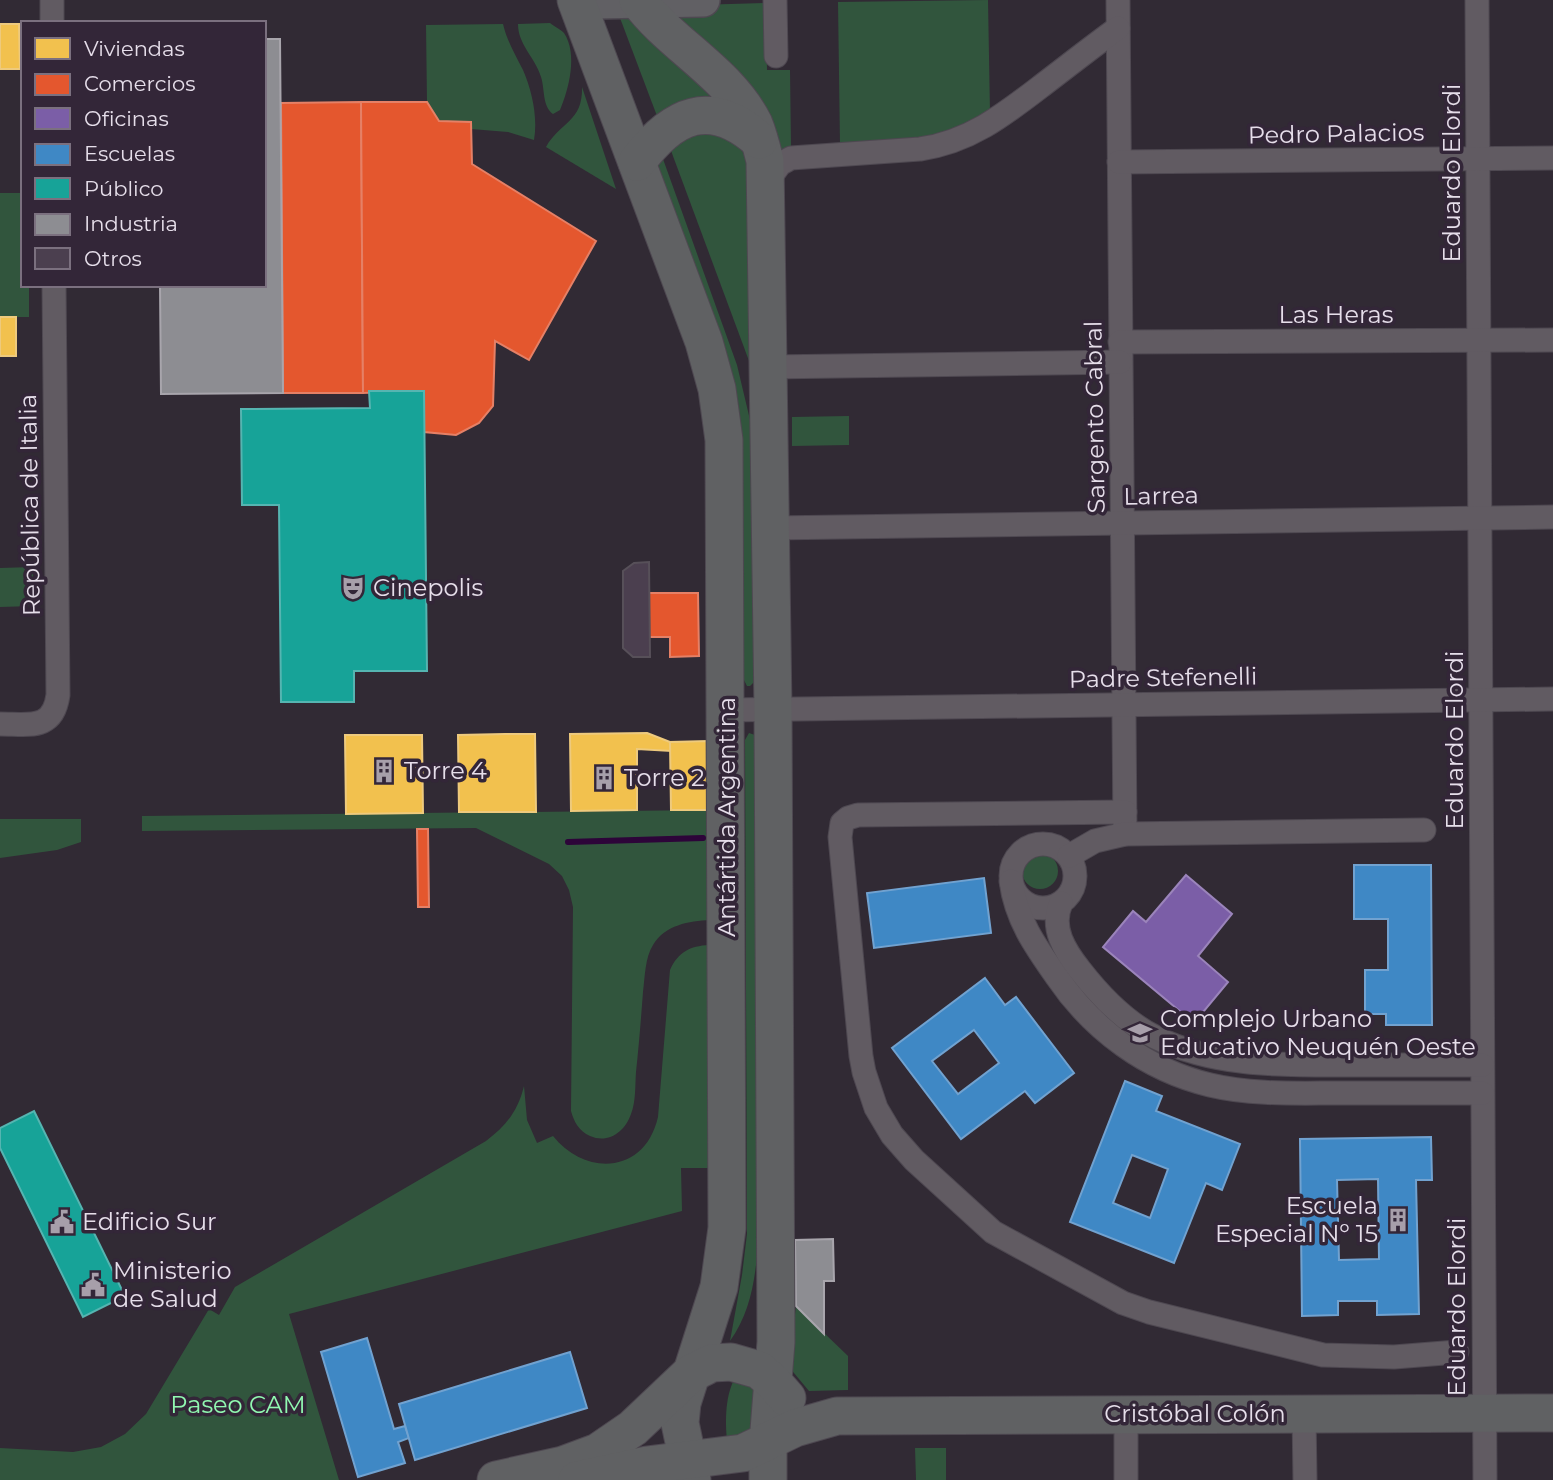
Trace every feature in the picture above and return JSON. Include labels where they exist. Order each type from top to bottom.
[{"type":"main road","name":"Antártida Argentina","points":[[576,0],[704,342],[717,389],[724,464],[727,1228],[719,1287],[682,1403],[680,1423],[683,1471]]},
{"type":"main road","points":[[588,0],[703,0]]},
{"type":"main road","name":"Antártida Argentina","points":[[638,1],[663,30],[730,92],[753,123],[760,141],[767,182],[776,1328],[768,1480]]},
{"type":"main road","points":[[637,162],[659,135],[679,120],[692,116],[705,114],[729,120],[760,141]]},
{"type":"main road","name":"Cristóbal Colón","points":[[496,1480],[574,1462],[598,1452],[633,1428],[690,1374],[712,1363],[731,1362],[759,1370],[797,1404],[837,1416]]},
{"type":"main road","name":"Cristóbal Colón","points":[[577,1480],[683,1471],[734,1456],[804,1425],[837,1416],[1553,1413]]},
{"type":"street","points":[[52,0],[52,21]]},
{"type":"street","points":[[775,0],[776,56]]},
{"type":"street","name":"Sargento Cabral","points":[[1118,0],[1125,823]]},
{"type":"street","name":"Eduardo Elordi","points":[[1477,0],[1485,1480]]},
{"type":"street","points":[[767,182],[775,169],[791,158],[920,149],[966,136],[1007,113],[1118,28]]},
{"type":"street","name":"Pedro Palacios","points":[[1119,163],[1553,158]]},
{"type":"street","name":"República de Italia","points":[[0,724],[31,724],[47,720],[52,715],[58,695],[54,287]]},
{"type":"street","name":"Las Heras","points":[[769,367],[1120,352],[1553,340]]},
{"type":"street","name":"Larrea","points":[[771,528],[1553,517]]},
{"type":"street","name":"Padre Stefenelli","points":[[726,710],[1553,699]]},
{"type":"street","points":[[1424,830],[858,815],[842,822],[840,837],[861,1056],[869,1089],[884,1123],[914,1160],[993,1232],[1135,1308],[1323,1355],[1394,1357],[1457,1352]]},
{"type":"street","points":[[1069,856],[1125,823]]},
{"type":"street","points":[[1012,881],[1015,891],[1030,906],[1041,908],[1061,903],[1069,896],[1074,886],[1074,865],[1069,856],[1051,844],[1030,846],[1021,852],[1015,861],[1012,881],[1017,911],[1023,924],[1061,983],[1097,1024],[1140,1057],[1177,1074],[1212,1086],[1286,1093],[1482,1093]]},
{"type":"street","points":[[1061,903],[1056,924],[1058,934],[1074,963],[1111,1006],[1153,1036],[1179,1048],[1204,1055],[1287,1065],[1482,1065]]},
{"type":"street","points":[[1140,1057],[1153,1036]]},
{"type":"street","points":[[1286,1093],[1287,1065]]},
{"type":"street","points":[[1304,1414],[1305,1480]]},
{"type":"street","points":[[1126,1415],[1126,1480]]},
{"type":"green space","points":[[988,0],[990,113],[963,127],[930,137],[840,145],[838,2]]},
{"type":"green space","points":[[618,2],[715,98],[657,116],[617,10]]},
{"type":"green space","points":[[766,3],[767,70],[790,70],[791,148],[779,152],[663,6]]},
{"type":"green space","points":[[550,23],[564,33],[571,51],[569,82],[560,110],[553,114],[547,107],[541,77],[524,45],[518,24]]},
{"type":"green space","points":[[503,24],[531,95],[535,113],[534,140],[508,132],[471,129],[471,122],[439,121],[427,102],[426,25]]},
{"type":"green space","points":[[582,87],[616,189],[546,147],[575,115],[579,108]]},
{"type":"green space","points":[[718,134],[746,147],[765,404],[670,148],[692,136]]},
{"type":"green space","points":[[663,159],[737,365],[751,424],[755,681],[750,686],[747,686],[744,680],[742,443],[738,402],[729,367],[659,168],[657,161]]},
{"type":"green space","points":[[0,193],[21,193],[21,287],[29,287],[29,317],[0,317]]},
{"type":"green space","points":[[849,416],[849,445],[792,446],[792,417]]},
{"type":"green space","points":[[33,567],[33,606],[0,607],[0,568]]},
{"type":"green space","points":[[749,733],[755,735],[757,1256],[749,1301],[730,1341],[747,1234],[745,740]]},
{"type":"green space","points":[[709,810],[710,920],[686,923],[671,929],[658,938],[650,950],[645,974],[633,1109],[620,1131],[603,1138],[583,1132],[571,1111],[573,907],[562,876],[549,864],[476,828],[142,831],[142,816]]},
{"type":"green space","points":[[0,819],[81,819],[81,842],[57,850],[0,858]]},
{"type":"green space","points":[[1040,853],[1053,858],[1058,871],[1053,884],[1040,889],[1027,884],[1022,871],[1027,858]]},
{"type":"green space","name":"Paseo CAM","points":[[709,945],[709,1168],[681,1168],[682,1211],[289,1314],[339,1480],[0,1480],[0,1448],[73,1452],[101,1447],[125,1434],[146,1414],[209,1309],[219,1315],[235,1287],[486,1141],[500,1130],[510,1117],[524,1086],[527,1120],[537,1143],[553,1136],[566,1149],[597,1163],[628,1159],[641,1150],[651,1136],[658,1117],[670,970],[685,951]]},
{"type":"green space","points":[[796,1306],[848,1356],[848,1390],[809,1391],[789,1367]]},
{"type":"green space","points":[[736,1376],[753,1376],[760,1426],[727,1441],[728,1399]]},
{"type":"green space","points":[[915,1448],[946,1448],[946,1480],[916,1480]]},
{"type":"building: Viviendas","points":[[0,24],[19,24],[20,69],[0,69]]},
{"type":"building: Viviendas","points":[[0,317],[16,317],[16,356],[0,356]]},
{"type":"building: Viviendas","name":"Torre 2","points":[[647,733],[670,742],[671,751],[637,749],[637,810],[571,811],[570,734]]},
{"type":"building: Viviendas","points":[[535,734],[536,812],[459,812],[458,735]]},
{"type":"building: Viviendas","name":"Torre 4","points":[[345,735],[422,735],[423,813],[346,814]]},
{"type":"building: Viviendas","points":[[708,741],[709,810],[671,810],[670,742]]},
{"type":"building: Comercios","points":[[361,102],[363,393],[283,393],[281,103]]},
{"type":"building: Comercios","points":[[361,102],[427,102],[439,121],[471,122],[472,164],[596,241],[529,360],[495,341],[493,406],[479,423],[456,435],[424,432],[424,391],[363,393]]},
{"type":"building: Comercios","points":[[649,593],[698,593],[699,656],[670,657],[670,637],[649,637]]},
{"type":"building: Comercios","points":[[417,829],[428,829],[429,907],[418,907]]},
{"type":"building: Oficinas","points":[[1186,875],[1232,914],[1198,956],[1228,982],[1194,1023],[1103,947],[1133,911],[1146,922]]},
{"type":"building: Escuelas","points":[[1354,865],[1431,865],[1432,1025],[1386,1025],[1386,1014],[1365,1014],[1365,970],[1388,970],[1388,919],[1354,919]]},
{"type":"building: Escuelas","points":[[984,878],[991,933],[874,948],[867,893]]},
{"type":"building: Escuelas","points":[[985,978],[1005,1005],[1016,997],[1074,1073],[1035,1103],[1025,1091],[961,1139],[892,1048]],"holes":[[[974,1030],[999,1063],[958,1094],[932,1061]]]},
{"type":"building: Escuelas","points":[[1125,1081],[1162,1096],[1156,1111],[1240,1144],[1222,1190],[1206,1183],[1174,1263],[1070,1222]],"holes":[[[1132,1155],[1168,1169],[1150,1218],[1113,1203]]]},
{"type":"building: Escuelas","name":"Escuela Especial Nº 15","points":[[1431,1137],[1432,1180],[1416,1180],[1419,1314],[1377,1315],[1377,1301],[1338,1301],[1338,1315],[1302,1316],[1300,1139]],"holes":[[[1378,1179],[1379,1259],[1339,1260],[1337,1180]]]},
{"type":"building: Escuelas","points":[[367,1338],[394,1429],[405,1426],[409,1438],[398,1442],[405,1463],[358,1477],[321,1352]]},
{"type":"building: Escuelas","points":[[570,1352],[587,1408],[415,1460],[399,1404]]},
{"type":"building: Público","name":"Cinepolis","points":[[369,391],[424,391],[427,671],[354,671],[354,702],[281,702],[279,505],[242,505],[241,409],[370,408]]},
{"type":"building: Público","name":"Edificio Sur","points":[[34,1111],[125,1296],[83,1317],[0,1148],[0,1128]]},
{"type":"building: Industria","points":[[266,39],[280,39],[283,393],[161,394],[160,287],[266,287]]},
{"type":"building: Industria","points":[[833,1239],[834,1281],[824,1281],[824,1334],[796,1306],[795,1240]]},
{"type":"building: Otros","points":[[649,562],[650,657],[633,657],[623,648],[623,571],[634,563]]},
{"type":"waterway","points":[[568,842],[703,838]]},
{"type":"place","name":"Cinepolis","points":[[353,588]]},
{"type":"place","name":"Torre 4","points":[[384,771]]},
{"type":"place","name":"Torre 2","points":[[604,778]]},
{"type":"place","name":"Complejo Urbano Educativo Neuquén Oeste","points":[[1140,1033]]},
{"type":"place","name":"Escuela Especial Nº 15","points":[[1398,1220]]},
{"type":"place","name":"Edificio Sur","points":[[62,1222]]},
{"type":"place","name":"Ministerio de Salud","points":[[93,1285]]}]
